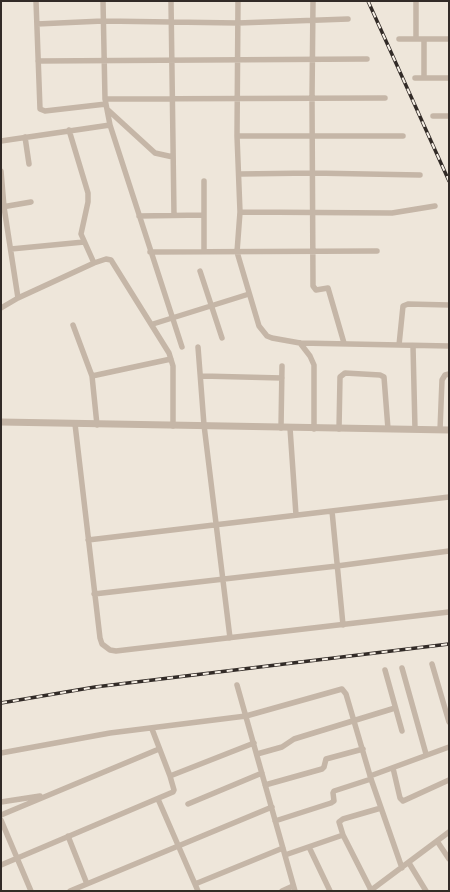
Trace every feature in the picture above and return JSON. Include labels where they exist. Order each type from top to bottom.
[{"type":"street","points":[[36,1],[39,107],[42,111],[106,101],[238,98],[385,98]]},
{"type":"street","points":[[103,1],[106,101],[110,125],[182,347]]},
{"type":"street","points":[[171,1],[174,216]]},
{"type":"street","points":[[238,1],[237,136],[240,174],[240,212],[237,252],[259,326],[267,336],[300,343],[449,346]]},
{"type":"street","points":[[313,1],[312,213],[314,288],[316,290],[328,288],[344,343]]},
{"type":"street","points":[[416,1],[416,39]]},
{"type":"street","points":[[37,24],[104,21],[238,23],[348,19]]},
{"type":"street","points":[[399,39],[449,39]]},
{"type":"street","points":[[424,39],[424,78]]},
{"type":"street","points":[[38,61],[367,59]]},
{"type":"street","points":[[415,78],[449,78]]},
{"type":"street","points":[[108,110],[155,153],[174,157]]},
{"type":"street","points":[[433,116],[449,116]]},
{"type":"street","points":[[1,140],[110,125]]},
{"type":"street","points":[[70,130],[88,193],[88,202],[81,231],[84,242],[94,263]]},
{"type":"street","points":[[237,136],[403,136]]},
{"type":"street","points":[[25,137],[29,164]]},
{"type":"street","points":[[1,171],[3,207],[18,298]]},
{"type":"street","points":[[240,174],[420,174]]},
{"type":"street","points":[[204,181],[204,252]]},
{"type":"street","points":[[3,207],[31,202]]},
{"type":"street","points":[[240,212],[392,213],[434,206]]},
{"type":"street","points":[[139,216],[204,215]]},
{"type":"street","points":[[11,249],[84,242]]},
{"type":"street","points":[[150,252],[376,251]]},
{"type":"street","points":[[1,308],[18,298],[94,263],[106,259],[111,260],[153,324],[172,360],[173,426]]},
{"type":"street","points":[[200,271],[222,338]]},
{"type":"street","points":[[153,324],[250,294]]},
{"type":"street","points":[[399,345],[403,306],[408,304],[449,305]]},
{"type":"street","points":[[73,325],[92,376],[97,425]]},
{"type":"street","points":[[300,343],[310,356],[314,365],[314,429]]},
{"type":"street","points":[[412,346],[415,429]]},
{"type":"street","points":[[198,347],[202,376],[204,426],[230,638]]},
{"type":"street","points":[[92,376],[172,360]]},
{"type":"street","points":[[281,428],[282,366]]},
{"type":"street","points":[[339,429],[340,377],[346,373],[380,375],[384,377],[388,429]]},
{"type":"street","points":[[440,430],[442,380],[445,375],[449,374]]},
{"type":"street","points":[[202,376],[282,378]]},
{"type":"street","points":[[1,422],[314,429],[449,430]]},
{"type":"street","points":[[75,424],[94,594],[102,644],[110,650],[116,651],[449,612]]},
{"type":"street","points":[[290,428],[296,515]]},
{"type":"street","points":[[88,540],[449,497]]},
{"type":"street","points":[[332,511],[343,625]]},
{"type":"street","points":[[94,594],[337,566],[449,551]]},
{"type":"street","points":[[432,664],[449,722]]},
{"type":"street","points":[[402,668],[426,754]]},
{"type":"street","points":[[385,670],[402,730]]},
{"type":"street","points":[[238,685],[294,888],[282,891]]},
{"type":"street","points":[[1,753],[110,733],[152,729],[246,716],[342,689],[346,694],[371,778],[402,868]]},
{"type":"street","points":[[257,754],[282,747],[294,738],[396,708]]},
{"type":"street","points":[[1,865],[173,792],[174,790],[170,776],[152,729]]},
{"type":"street","points":[[170,776],[254,743]]},
{"type":"street","points":[[275,821],[331,803],[334,801],[334,791],[371,778],[426,754],[449,747]]},
{"type":"street","points":[[1,815],[159,749]]},
{"type":"street","points":[[265,785],[322,769],[326,759],[363,749]]},
{"type":"street","points":[[393,768],[400,798],[403,801],[449,780]]},
{"type":"street","points":[[188,804],[262,774]]},
{"type":"street","points":[[1,802],[49,795]]},
{"type":"street","points":[[158,799],[198,891]]},
{"type":"street","points":[[70,891],[272,807]]},
{"type":"street","points":[[381,808],[341,820],[339,825],[370,891],[449,832]]},
{"type":"street","points":[[1,820],[31,891]]},
{"type":"street","points":[[285,855],[343,835]]},
{"type":"street","points":[[68,836],[87,884]]},
{"type":"street","points":[[437,841],[449,859]]},
{"type":"street","points":[[309,847],[330,891]]},
{"type":"street","points":[[195,884],[283,848]]},
{"type":"street","points":[[409,863],[426,891]]},
{"type":"railway","points":[[368,1],[449,181]]},
{"type":"railway","points":[[1,703],[95,687],[449,644]]}]
